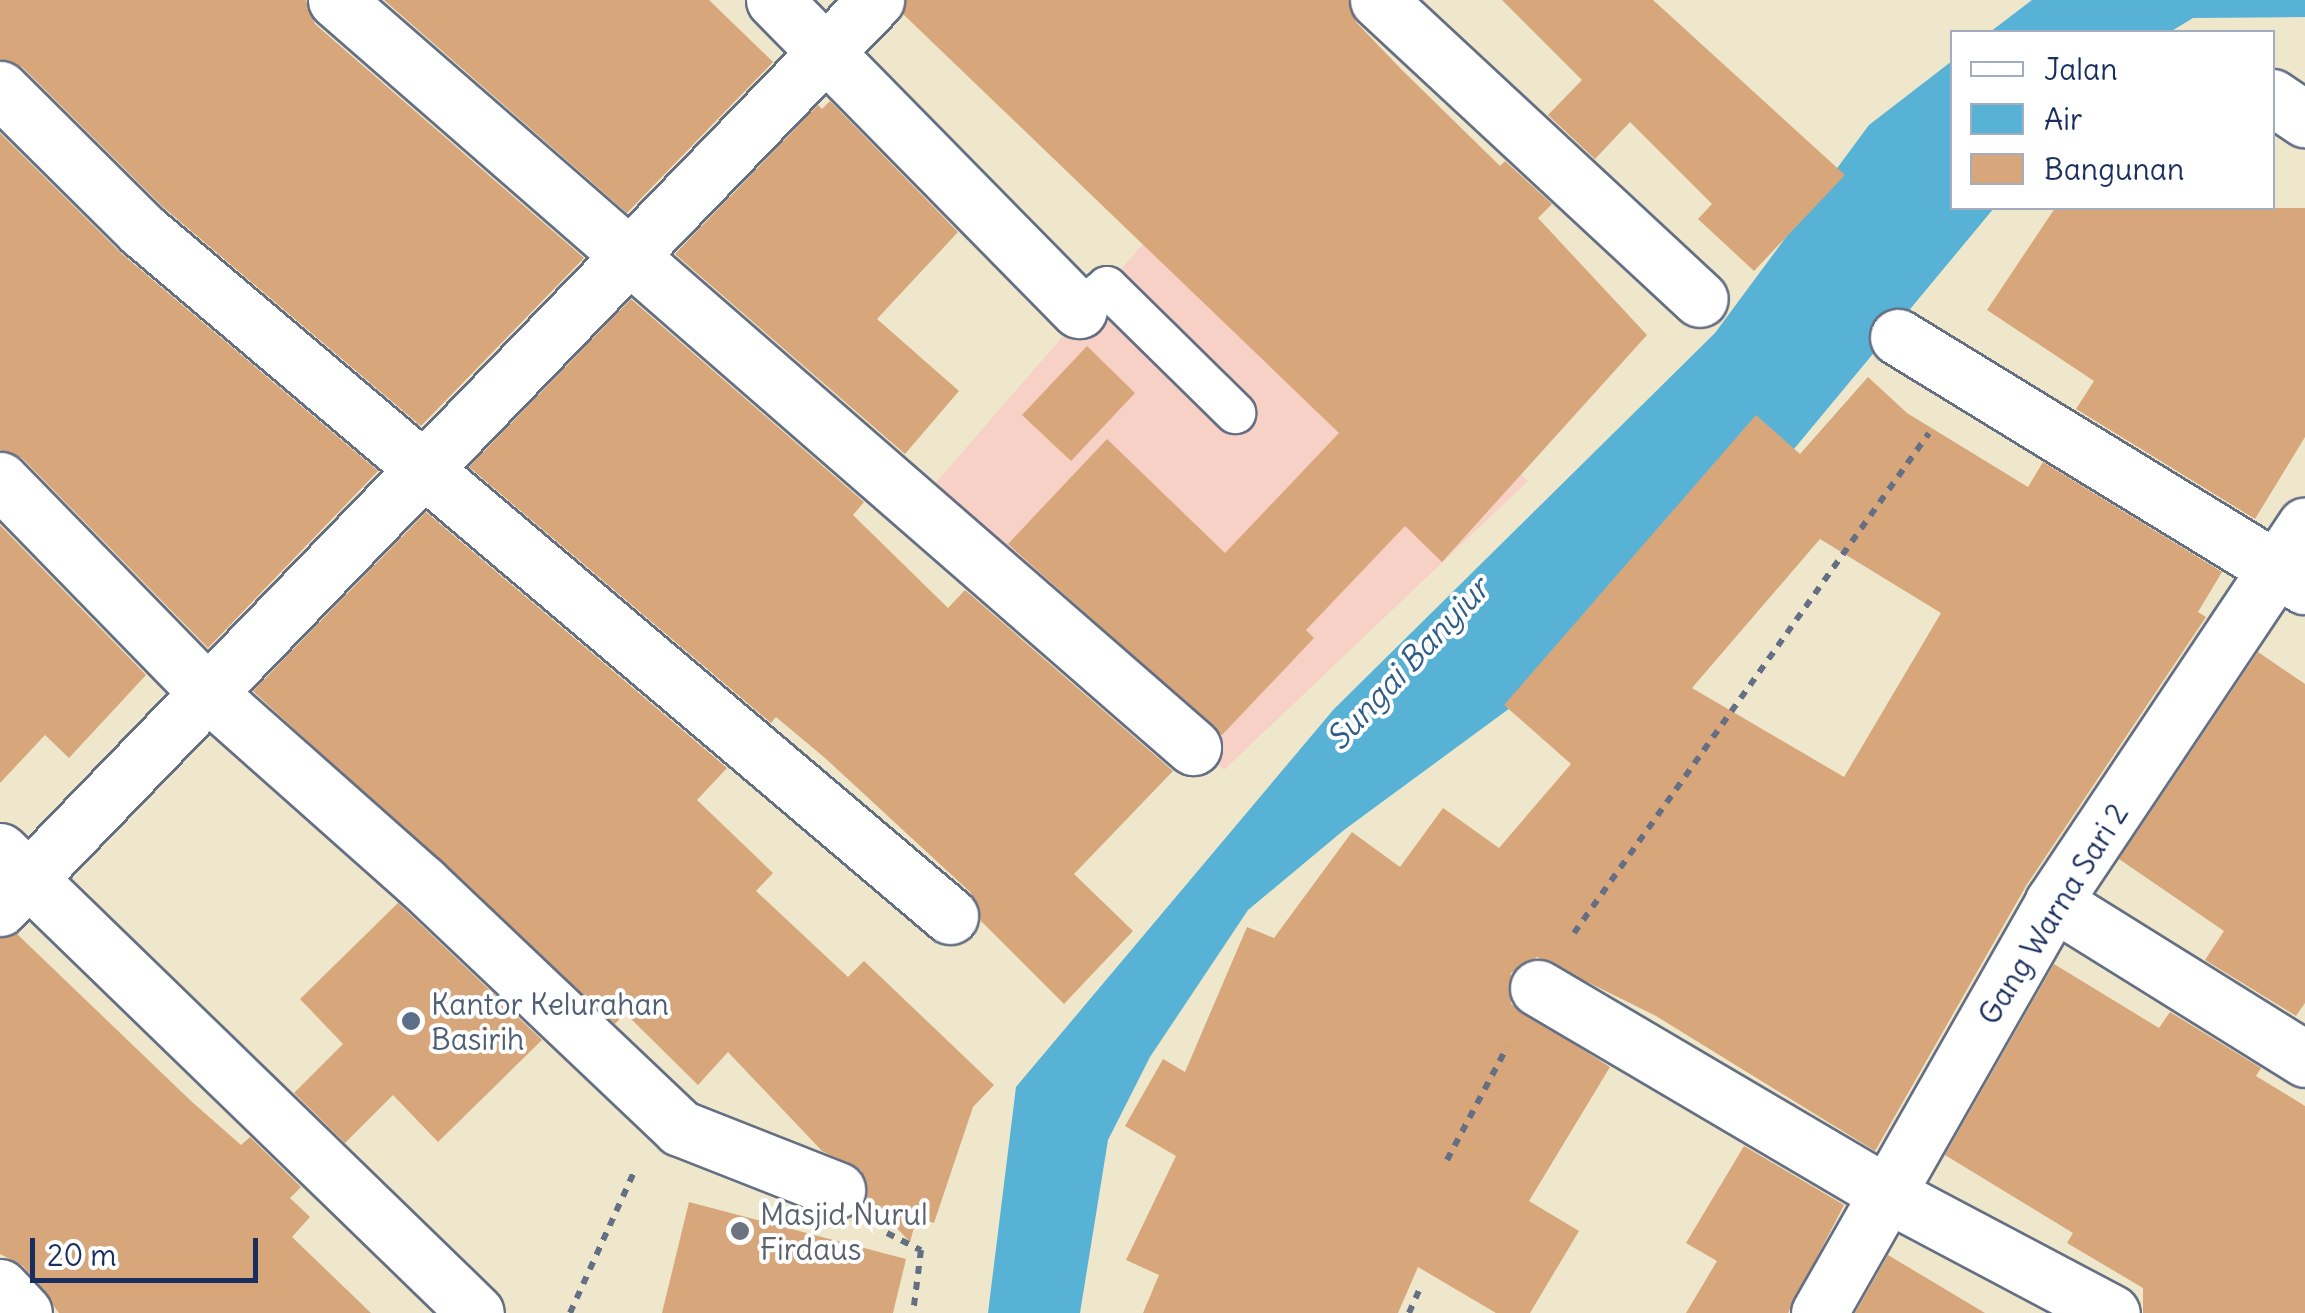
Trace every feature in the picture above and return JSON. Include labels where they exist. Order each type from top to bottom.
[{"type":"street","points":[[336,0],[634,253],[1194,747]]},
{"type":"street","points":[[774,0],[828,50],[1080,310]]},
{"type":"street","points":[[476,1313],[10,880],[208,694],[876,0]]},
{"type":"street","points":[[1378,0],[1700,299]]},
{"type":"street","points":[[0,88],[142,230],[950,916]]},
{"type":"street","points":[[2275,99],[2305,119]]},
{"type":"street","points":[[1898,337],[1967,380],[2297,560]]},
{"type":"street","points":[[0,480],[208,694],[680,1128],[837,1190]]},
{"type":"street","name":"Gang Warna Sari 2","points":[[1819,1313],[2053,902],[2297,560]]},
{"type":"street","points":[[2053,902],[2305,1059]]},
{"type":"street","points":[[1538,988],[1889,1195],[2112,1313]]},
{"type":"street","points":[[0,1287],[24,1313]]},
{"type":"lane","points":[[1080,310],[1107,287],[1235,413]]},
{"type":"path","points":[[1446,1160],[1538,988],[1640,833],[1967,380]]},
{"type":"path","points":[[570,1313],[662,1109]]},
{"type":"path","points":[[837,1190],[842,1210],[921,1250],[914,1313]]},
{"type":"path","points":[[1409,1313],[1419,1291]]},
{"type":"shaded area","points":[[1228,146],[1464,426],[1528,481],[1224,770],[926,494]]},
{"type":"water","points":[[2032,0],[2305,0],[2305,17],[2193,18],[2173,30],[1993,30]]},
{"type":"water","name":"Sungai Banyiur","points":[[1950,63],[1950,210],[1992,210],[1687,578],[1344,830],[1248,910],[1150,1057],[1108,1140],[1080,1313],[988,1313],[1016,1087],[1334,709],[1715,333],[1869,125]]},
{"type":"building","points":[[0,0],[306,0],[315,24],[584,258],[421,426],[163,207],[22,67],[0,59]]},
{"type":"building","points":[[384,0],[709,0],[773,62],[627,213]]},
{"type":"building","points":[[906,0],[1348,0],[1356,22],[1402,70],[1500,166],[1505,161],[1552,204],[1538,218],[1647,335],[1442,562],[1405,526],[1306,630],[1314,638],[1222,735],[1008,544],[1107,439],[1225,553],[1339,433],[903,14]]},
{"type":"building","points":[[1502,0],[1653,0],[1845,175],[1754,271],[1698,219],[1712,204],[1630,122],[1595,159],[1548,115],[1582,80]]},
{"type":"building","points":[[830,101],[958,232],[877,319],[959,391],[905,454],[675,254],[818,105],[822,109]]},
{"type":"building","points":[[0,133],[122,254],[378,471],[208,648],[22,458],[0,450]]},
{"type":"building","points":[[2305,208],[2305,437],[2255,519],[2076,409],[2094,381],[1987,310],[2054,210]]},
{"type":"building","points":[[631,299],[864,502],[853,515],[948,608],[965,590],[1173,771],[1074,874],[1133,931],[1064,1004],[981,921],[970,892],[825,758],[776,717],[771,723],[469,467]]},
{"type":"building","points":[[1087,346],[1135,393],[1071,461],[1022,415]]},
{"type":"building","points":[[1868,377],[1907,413],[2028,487],[2043,462],[2222,572],[2198,612],[2206,617],[2026,886],[1875,1151],[1656,1016],[1537,957],[1511,973],[1511,1004],[1610,1067],[1529,1201],[1579,1231],[1530,1313],[1496,1313],[1418,1267],[1398,1313],[1143,1313],[1159,1275],[1126,1260],[1176,1156],[1125,1126],[1163,1059],[1185,1072],[1247,927],[1274,938],[1352,832],[1400,867],[1443,808],[1499,848],[1571,764],[1504,705],[1756,415],[1800,454]],"holes":[[[1820,539],[1941,613],[1844,777],[1692,688]]]},
{"type":"building","points":[[426,512],[727,768],[697,800],[773,873],[756,891],[848,977],[864,961],[994,1085],[973,1107],[934,1223],[917,1217],[910,1242],[867,1197],[861,1170],[822,1151],[728,1052],[698,1085],[625,1013],[615,1024],[253,691]]},
{"type":"building","points":[[0,525],[146,675],[69,758],[45,735],[0,783]]},
{"type":"building","points":[[2258,652],[2305,684],[2305,1003],[2296,1016],[2205,960],[2224,931],[2119,859]]},
{"type":"building","name":"Kantor Kelurahan Basirih","points":[[398,903],[542,1040],[438,1142],[393,1095],[345,1143],[294,1093],[343,1044],[300,999]]},
{"type":"building","points":[[16,933],[191,1101],[241,1145],[250,1137],[301,1187],[290,1198],[310,1217],[292,1237],[371,1313],[59,1313],[23,1266],[0,1254],[0,938]]},
{"type":"building","points":[[2054,964],[2159,1028],[2170,1012],[2261,1068],[2256,1076],[2305,1106],[2305,1313],[2143,1313],[2143,1288],[2067,1243],[2073,1233],[1945,1155]]},
{"type":"building","points":[[1744,1146],[1844,1205],[1788,1313],[1686,1313],[1717,1261],[1686,1243]]},
{"type":"building","name":"Masjid Nurul Firdaus","points":[[689,1202],[906,1259],[893,1313],[662,1313]]},
{"type":"building","points":[[1888,1255],[1985,1313],[1855,1313]]},
{"type":"place","name":"Kantor Kelurahan Basirih","points":[[411,1021]]},
{"type":"place","name":"Masjid Nurul Firdaus","points":[[740,1231]]}]
